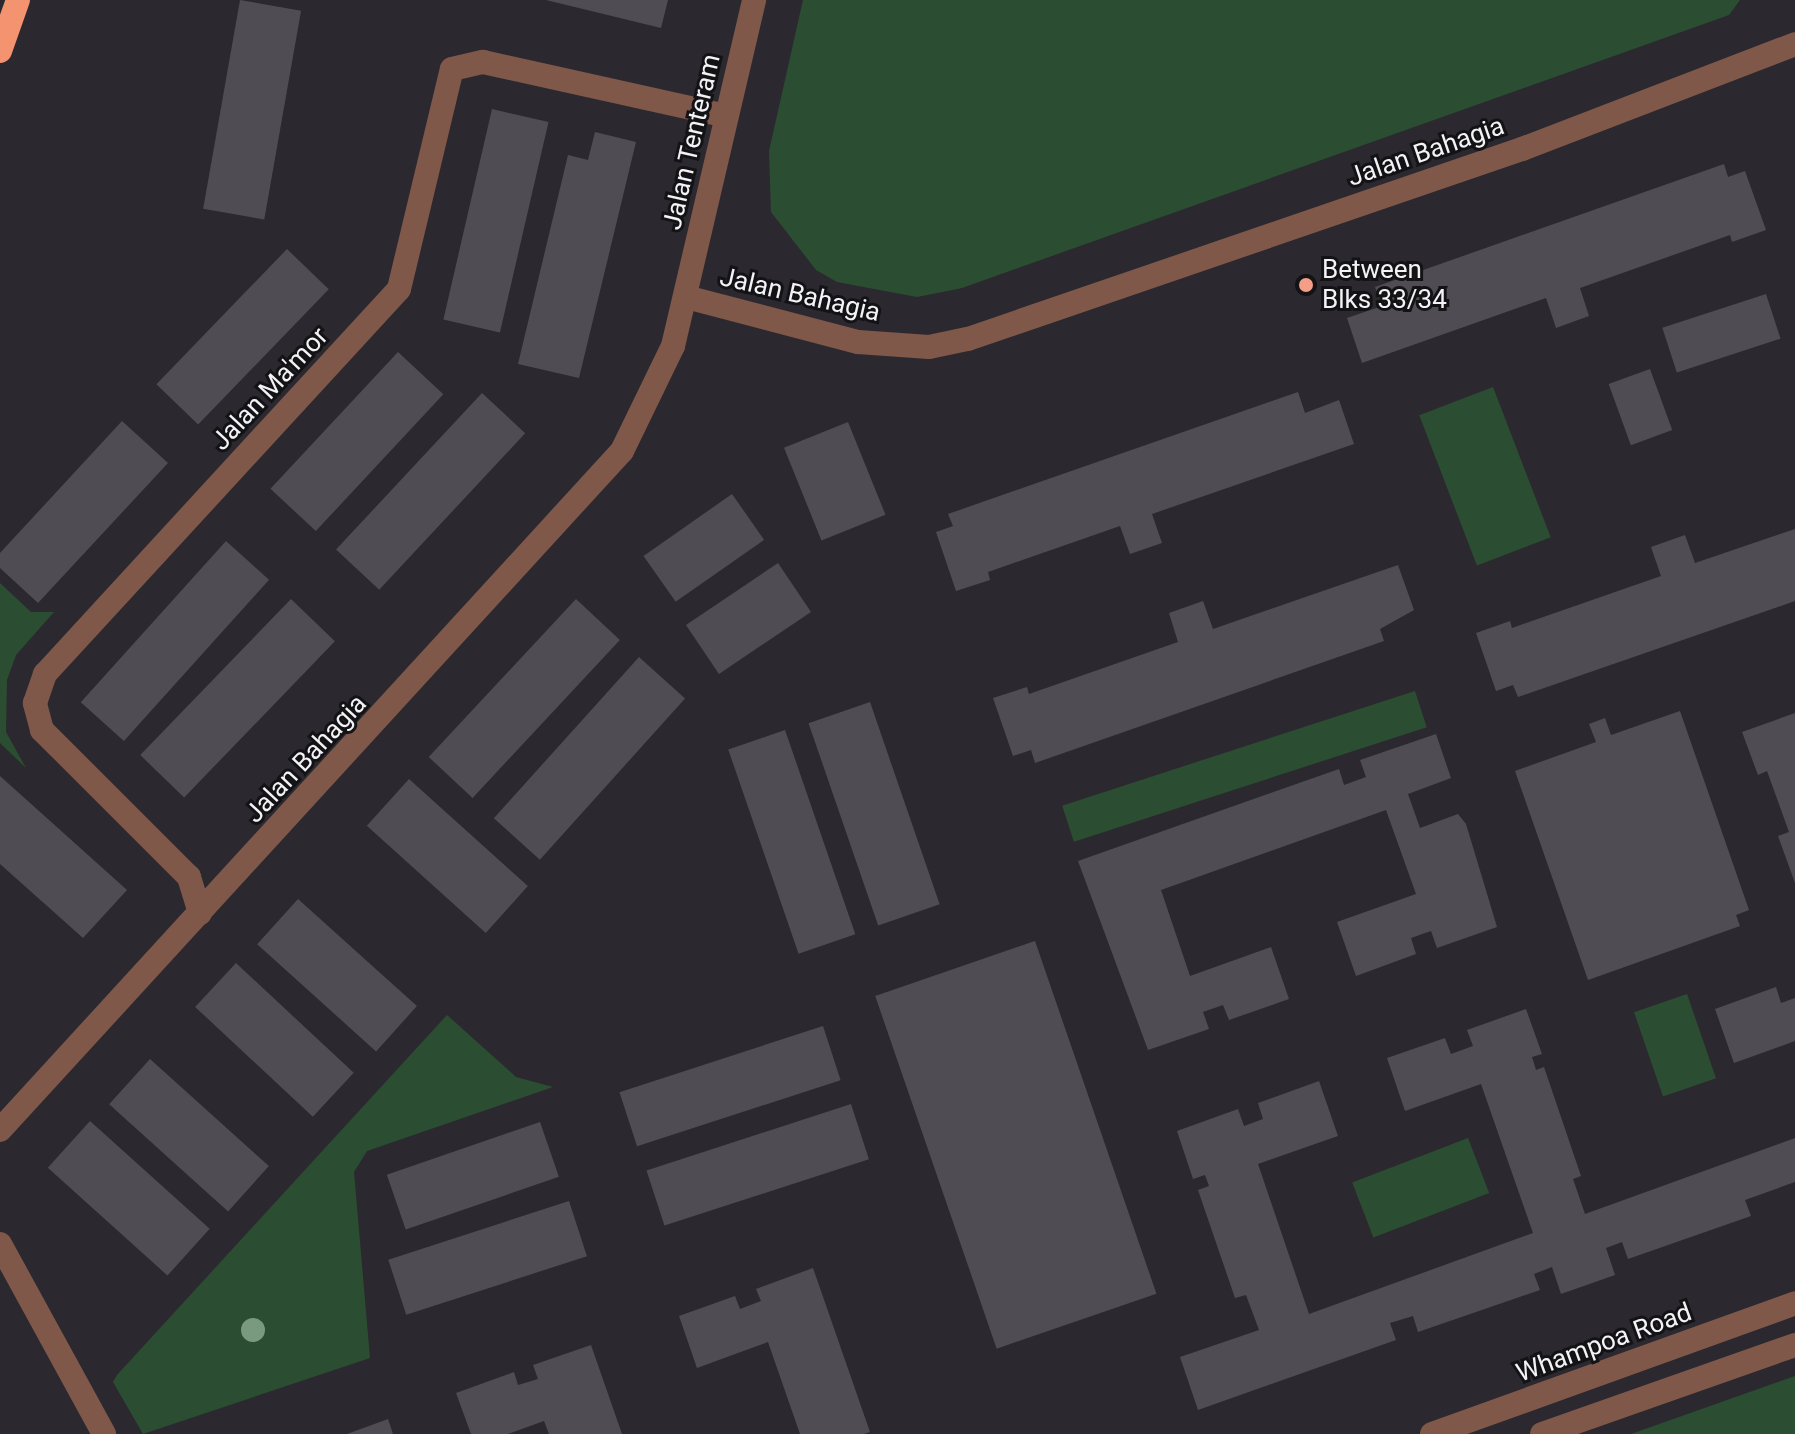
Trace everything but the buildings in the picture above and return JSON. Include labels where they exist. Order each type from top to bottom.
[{"type":"highway","points":[[0,51],[18,0]]},
{"type":"street","name":"Jalan Tenteram","points":[[686,297],[754,0]]},
{"type":"street","name":"Jalan Bahagia","points":[[0,1130],[602,477],[662,381],[686,297],[858,342],[929,347],[968,339],[1522,149],[1795,44]]},
{"type":"street","name":"Jalan Ma'mor","points":[[200,913],[189,877],[42,730],[35,703],[45,674],[399,289],[452,69],[483,62],[726,116]]},
{"type":"street","points":[[0,1244],[104,1434]]},
{"type":"street","name":"Whampoa Road","points":[[1432,1434],[1795,1303]]},
{"type":"street","points":[[1542,1434],[1795,1345]]},
{"type":"green space","points":[[803,0],[1740,0],[1729,15],[962,288],[917,297],[837,282],[816,270],[771,212],[769,151]]},
{"type":"green space","points":[[1493,387],[1551,537],[1477,566],[1419,415]]},
{"type":"green space","points":[[0,583],[31,612],[54,612],[16,655],[7,680],[6,732],[26,768],[0,743]]},
{"type":"green space","points":[[1415,691],[1427,727],[1074,842],[1062,806]]},
{"type":"green space","points":[[1687,994],[1716,1078],[1663,1096],[1634,1012]]},
{"type":"green space","points":[[447,1015],[516,1077],[553,1087],[367,1151],[354,1172],[370,1358],[143,1434],[113,1382],[117,1375]]},
{"type":"green space","points":[[1468,1138],[1489,1193],[1373,1238],[1352,1182]]},
{"type":"green space","points":[[1795,1376],[1795,1434],[1631,1434]]},
{"type":"place","name":"Between Blks 33/34","points":[[1306,285]]}]
